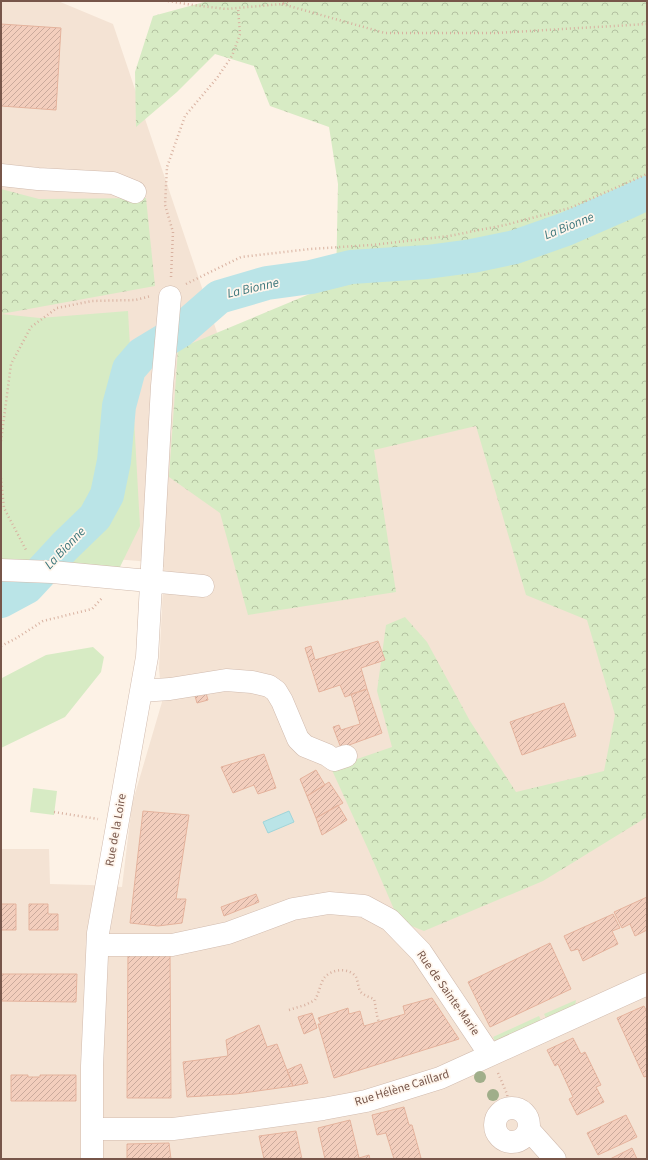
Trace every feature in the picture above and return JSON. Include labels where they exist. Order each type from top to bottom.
[{"type":"street","points":[[1,175],[38,179],[113,183],[135,192]]},
{"type":"street","name":"Rue de la Loire","points":[[92,1159],[92,1066],[98,933],[147,657],[162,386],[170,294]]},
{"type":"street","points":[[1,570],[52,572],[203,586]]},
{"type":"street","points":[[141,691],[170,689],[226,680],[252,682],[269,686],[276,692],[282,701],[298,740],[305,746],[327,755],[334,760],[346,756]]},
{"type":"street","name":"Rue de Sainte-Marie","points":[[98,945],[172,945],[228,933],[293,909],[329,903],[364,906],[390,920],[421,952],[490,1055]]},
{"type":"street","name":"Rue Hélène Caillard","points":[[92,1129],[173,1129],[251,1120],[366,1101],[440,1078],[647,984]]},
{"type":"street","points":[[509,1108],[520,1110],[525,1113],[528,1118],[529,1130],[527,1135],[518,1141],[507,1141],[498,1135],[496,1130],[496,1118],[504,1110],[509,1108]]},
{"type":"street","points":[[529,1130],[555,1159]]},
{"type":"path","points":[[168,1],[226,9],[282,4],[290,1]]},
{"type":"path","points":[[282,4],[385,34],[496,33],[647,24]]},
{"type":"path","points":[[170,294],[173,232],[164,205],[166,167],[185,116],[217,78],[232,56],[240,34],[238,8]]},
{"type":"path","points":[[1,441],[11,364],[31,327],[57,308],[92,301],[135,300],[170,294],[241,257],[441,237],[491,228],[570,208],[647,174]]},
{"type":"path","points":[[1,478],[4,508],[25,549]]},
{"type":"path","points":[[1,646],[44,621],[92,609],[102,598],[109,595]]},
{"type":"path","points":[[54,812],[118,822]]},
{"type":"path","points":[[289,1010],[315,1000],[325,976],[337,970],[345,971],[352,972],[357,978],[361,993],[374,999],[379,1022]]},
{"type":"path","points":[[490,1055],[507,1094],[509,1108]]},
{"type":"shaded area","points":[[1,1],[58,1],[113,24],[254,442],[647,376],[647,1159],[1,1159],[1,849],[49,849],[50,884],[122,887],[132,804],[162,702],[159,668],[164,567],[139,561],[1,550]]},
{"type":"green space","points":[[208,1],[647,1],[647,817],[543,881],[424,931],[399,921],[331,768],[392,747],[377,691],[386,625],[405,617],[427,642],[470,721],[516,792],[604,771],[615,715],[587,620],[526,595],[476,426],[374,450],[396,592],[248,615],[220,513],[169,477],[178,349],[336,283],[338,184],[329,127],[270,106],[254,66],[215,54],[177,92],[136,127],[135,72],[153,16]]},
{"type":"green space","points":[[1,189],[39,199],[146,198],[155,286],[1,314]]},
{"type":"green space","points":[[128,311],[140,526],[118,571],[1,562],[1,314],[40,318]]},
{"type":"green space","points":[[93,647],[104,657],[101,672],[65,717],[1,748],[1,679],[46,655]]},
{"type":"green space","points":[[33,788],[57,791],[54,815],[30,812]]},
{"type":"green space","points":[[576,1000],[575,1006],[547,1020],[544,1014]]},
{"type":"green space","points":[[539,1016],[542,1022],[496,1043],[493,1037]]},
{"type":"water","points":[[289,811],[294,822],[268,833],[263,822]]},
{"type":"building","points":[[1,24],[61,28],[56,110],[1,106]]},
{"type":"building","points":[[378,641],[385,660],[361,668],[367,689],[345,697],[340,685],[319,692],[305,648],[311,646],[315,660]]},
{"type":"building","points":[[367,689],[382,733],[341,748],[333,727],[339,725],[341,730],[360,724],[351,694]]},
{"type":"building","points":[[206,693],[208,700],[197,703],[195,696]]},
{"type":"building","points":[[564,703],[576,736],[522,755],[510,722]]},
{"type":"building","points":[[264,754],[276,788],[258,794],[254,785],[233,793],[221,767]]},
{"type":"building","points":[[316,770],[325,785],[307,796],[300,779]]},
{"type":"building","points":[[329,782],[343,803],[316,818],[307,796]]},
{"type":"building","points":[[338,805],[347,820],[322,835],[316,818]]},
{"type":"building","points":[[143,811],[189,815],[176,899],[186,899],[182,923],[158,926],[130,923]]},
{"type":"building","points":[[256,894],[259,902],[224,916],[221,907]]},
{"type":"building","points":[[647,897],[647,930],[635,936],[630,924],[622,928],[614,912]]},
{"type":"building","points":[[1,904],[16,904],[16,930],[1,930]]},
{"type":"building","points":[[29,904],[48,904],[48,914],[58,914],[58,930],[29,930]]},
{"type":"building","points":[[613,914],[620,928],[612,931],[618,944],[583,961],[578,949],[571,951],[564,936]]},
{"type":"building","points":[[550,943],[571,989],[490,1027],[468,982]]},
{"type":"building","points":[[128,949],[170,949],[171,1098],[127,1098]]},
{"type":"building","points":[[1,974],[77,974],[76,1002],[1,1001]]},
{"type":"building","points":[[432,998],[459,1039],[334,1078],[318,1024],[321,1024],[318,1018],[348,1008],[349,1014],[360,1011],[364,1026],[405,1014],[403,1006]]},
{"type":"building","points":[[644,1006],[647,1012],[647,1076],[644,1077],[617,1018]]},
{"type":"building","points":[[312,1013],[317,1028],[304,1034],[298,1017]]},
{"type":"building","points":[[259,1025],[267,1047],[277,1044],[293,1086],[236,1094],[187,1097],[183,1062],[228,1056],[226,1040]]},
{"type":"building","points":[[573,1038],[581,1054],[585,1052],[601,1085],[596,1087],[604,1102],[577,1115],[569,1099],[573,1097],[558,1064],[555,1066],[547,1050]]},
{"type":"building","points":[[301,1064],[308,1083],[293,1086],[287,1070]]},
{"type":"building","points":[[11,1075],[40,1077],[40,1075],[76,1075],[76,1101],[11,1101]]},
{"type":"building","points":[[404,1107],[409,1125],[412,1125],[421,1158],[394,1159],[386,1133],[377,1135],[372,1115]]},
{"type":"building","points":[[626,1115],[637,1137],[598,1155],[587,1133]]},
{"type":"building","points":[[350,1120],[359,1158],[369,1155],[370,1159],[325,1159],[318,1128]]},
{"type":"building","points":[[296,1131],[302,1159],[264,1159],[259,1136]]},
{"type":"building","points":[[169,1143],[171,1159],[127,1159],[127,1144]]},
{"type":"building","points":[[632,1148],[637,1159],[610,1159]]},
{"type":"waterway","name":"La Bionne","points":[[1,601],[27,587],[65,546],[95,517],[107,495],[114,461],[119,406],[129,369],[142,354],[180,331],[219,297],[267,283],[311,277],[351,267],[427,262],[472,256],[515,247],[566,229],[647,193]]}]
